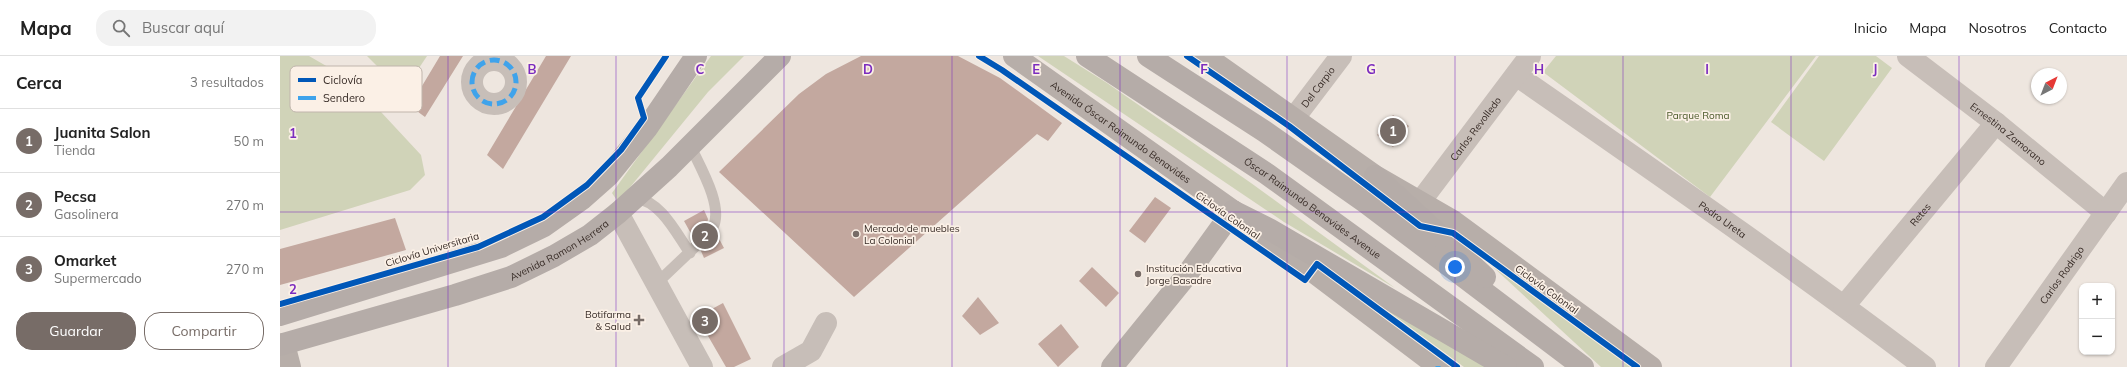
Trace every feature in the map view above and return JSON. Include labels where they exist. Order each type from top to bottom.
[{"type":"main road","points":[[280,315],[502,247],[544,226],[582,199],[608,176],[647,128],[696,56]]},
{"type":"main road","name":"Avenida Óscar Raimundo Benavides","points":[[1014,56],[1232,211],[1438,367]]},
{"type":"main road","name":"Óscar Raimundo Benavides Avenue","points":[[1087,56],[1267,174],[1533,367]]},
{"type":"main road","points":[[1148,56],[1264,131],[1365,202],[1583,367]]},
{"type":"main road","points":[[1205,56],[1375,176],[1453,221],[1651,367]]},
{"type":"main road","name":"Avenida Ramon Herrera","points":[[282,345],[455,295],[511,277],[554,256],[590,235],[618,213],[781,57]]},
{"type":"main road","points":[[1375,176],[1583,367]]},
{"type":"main road","points":[[1112,367],[1186,276],[1232,211],[1269,229],[1506,367]]},
{"type":"main road","points":[[282,345],[290,367]]},
{"type":"street","name":"Del Carpio","points":[[1294,118],[1340,56]]},
{"type":"street","name":"Carlos Revolledo","points":[[1420,202],[1530,56]]},
{"type":"street","name":"Ernestina Zamorano","points":[[1908,56],[1996,123],[2106,213]]},
{"type":"street","name":"Pedro Ureta","points":[[1516,75],[1844,306],[1925,367]]},
{"type":"street","name":"Retes","points":[[1844,306],[1996,123]]},
{"type":"street","name":"Carlos Rodrigo","points":[[1996,367],[2127,183]]},
{"type":"street","points":[[618,213],[702,367]]},
{"type":"street","points":[[783,367],[811,351],[826,323]]},
{"type":"lane","points":[[690,145],[715,206],[716,221],[713,226]]},
{"type":"lane","points":[[635,198],[646,199],[657,207],[694,249],[657,283]]},
{"type":"green space","points":[[280,56],[309,56],[326,66],[290,66],[290,112],[381,112],[421,155],[425,175],[410,190],[280,230]]},
{"type":"green space","points":[[367,56],[427,56],[420,66],[377,66]]},
{"type":"green space","points":[[711,56],[744,56],[708,92],[618,202],[612,193]]},
{"type":"green space","points":[[1038,56],[1064,56],[1107,83],[1251,183],[1395,288],[1284,222]]},
{"type":"green space","name":"Parque Roma","points":[[1556,56],[1816,56],[1710,197],[1543,72]]},
{"type":"green space","points":[[1819,56],[1876,56],[1892,68],[1824,161],[1771,122]]},
{"type":"green space","points":[[1479,254],[1637,367],[1601,367]]},
{"type":"green space","points":[[1359,290],[1498,367],[1464,367]]},
{"type":"building","points":[[440,56],[463,56],[425,117],[418,112],[422,112],[422,86]]},
{"type":"building","points":[[546,56],[571,56],[503,169],[487,155]]},
{"type":"building","name":"Mercado de muebles La Colonial","points":[[861,56],[958,56],[1000,78],[1062,123],[1048,141],[1037,134],[854,297],[719,172],[799,94],[826,74]]},
{"type":"building","points":[[1393,115],[1409,126],[1393,147],[1377,135]]},
{"type":"building","points":[[1155,197],[1171,208],[1145,243],[1129,231]]},
{"type":"building","points":[[704,210],[708,219],[706,229],[711,234],[716,233],[724,248],[704,258],[701,251],[704,243],[699,238],[694,239],[684,221]]},
{"type":"building","points":[[395,218],[406,250],[280,285],[280,249]]},
{"type":"building","points":[[1092,267],[1119,293],[1106,307],[1079,281]]},
{"type":"building","points":[[978,297],[999,323],[980,335],[962,316]]},
{"type":"building","points":[[723,303],[751,359],[734,367],[726,367],[697,317]]},
{"type":"building","points":[[1061,324],[1079,347],[1058,367],[1038,344]]},
{"type":"marked path","points":[[490,60],[498,60],[510,66],[516,78],[516,82],[516,86],[510,98],[498,104],[490,104],[478,98],[472,86],[472,78],[478,66],[490,60]]},
{"type":"cycle path","name":"Ciclovía Universitaria","points":[[280,304],[478,247],[543,217],[587,185],[621,150],[644,118],[638,98],[666,56]]},
{"type":"cycle path","name":"Ciclovía Colonial","points":[[979,56],[1002,70],[1305,280],[1317,264],[1457,367]]},
{"type":"cycle path","name":"Ciclovía Colonial","points":[[1187,56],[1289,126],[1420,226],[1453,233],[1637,367]]},
{"type":"place","name":"Juanita Salon","points":[[1393,131]]},
{"type":"place","name":"Mercado de muebles La Colonial","points":[[856,234]]},
{"type":"place","name":"Pecsa","points":[[705,236]]},
{"type":"place","name":"Institución Educativa Jorge Basadre","points":[[1138,274]]},
{"type":"place","name":"Botifarma & Salud","points":[[639,320]]},
{"type":"place","name":"Omarket","points":[[705,321]]}]
